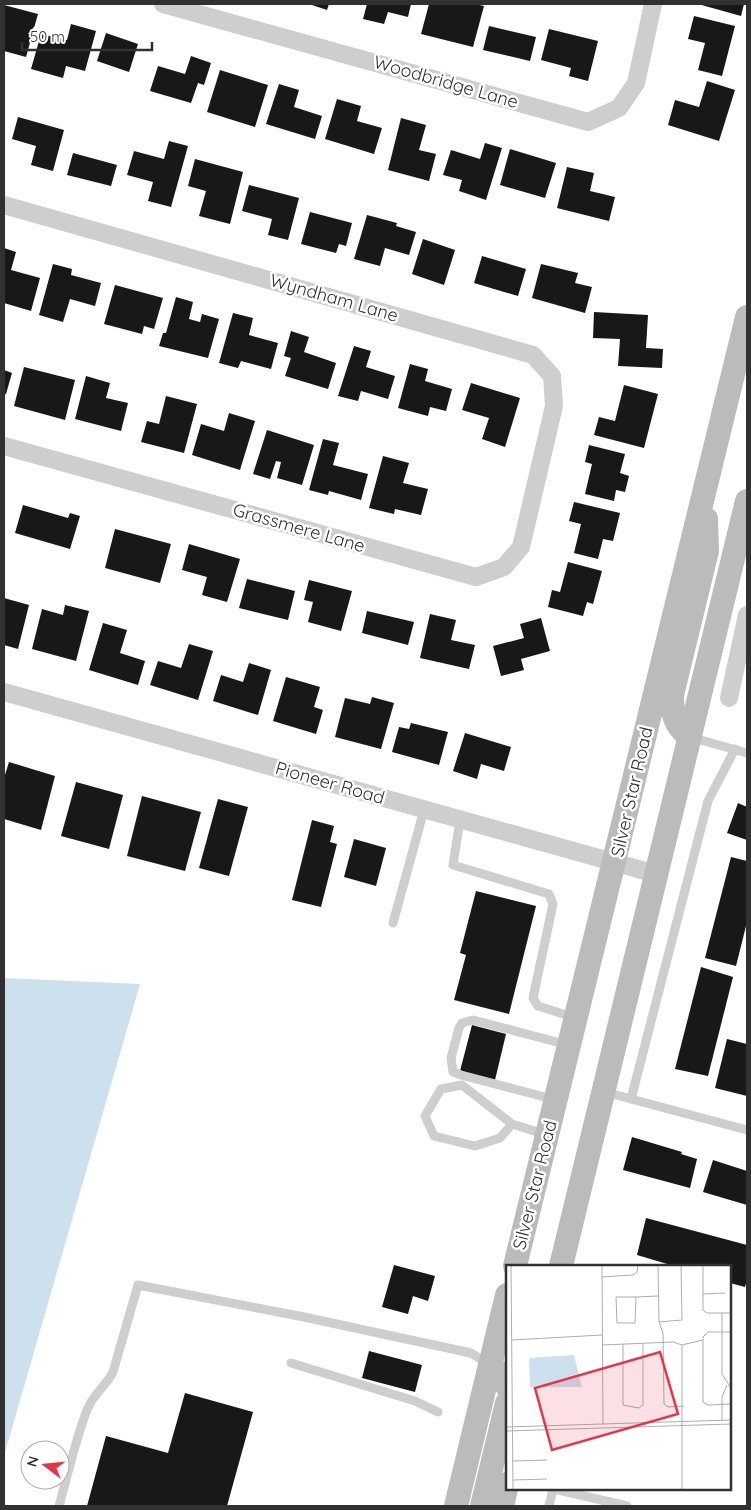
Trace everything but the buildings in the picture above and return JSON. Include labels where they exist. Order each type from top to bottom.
[{"type":"main road","name":"Silver Star Road","points":[[514,1265],[615,862],[747,317]]},
{"type":"main road","points":[[690,737],[677,725],[672,713],[672,695],[707,551],[706,485]]},
{"type":"main road","points":[[560,1265],[747,501]]},
{"type":"main road","points":[[456,1506],[506,1300]]},
{"type":"main road","points":[[490,1365],[505,1378],[506,1382]]},
{"type":"main road","points":[[482,1506],[506,1407]]},
{"type":"main road","points":[[502,1506],[506,1488]]},
{"type":"street","name":"Woodbridge Lane","points":[[163,4],[588,122],[619,108],[636,83],[654,4]]},
{"type":"street","name":"Wyndham Lane","points":[[4,205],[533,355],[552,376],[554,406],[537,481]]},
{"type":"street","name":"Grassmere Lane","points":[[4,446],[476,577],[504,567],[521,547],[537,481]]},
{"type":"street","points":[[729,698],[747,615]]},
{"type":"street","name":"Pioneer Road","points":[[4,692],[656,874]]},
{"type":"lane","points":[[690,737],[747,753]]},
{"type":"lane","points":[[631,1099],[708,801],[735,749]]},
{"type":"lane","points":[[393,923],[424,810]]},
{"type":"lane","points":[[460,820],[453,865],[549,894],[553,904],[533,998],[538,1006],[576,1018]]},
{"type":"lane","points":[[556,1100],[461,1076],[453,1072],[451,1058],[459,1028],[462,1023],[473,1020],[570,1045]]},
{"type":"lane","points":[[512,1124],[500,1138],[475,1146],[434,1136],[425,1116],[441,1089],[462,1085],[512,1124],[547,1135]]},
{"type":"lane","points":[[603,1092],[747,1130]]},
{"type":"lane","points":[[59,1506],[87,1409],[97,1392],[110,1380],[138,1284],[471,1353],[490,1365]]},
{"type":"lane","points":[[291,1363],[415,1401],[438,1412]]},
{"type":"lane","points":[[549,1506],[554,1490]]},
{"type":"lane","points":[[558,1490],[627,1506]]},
{"type":"water","points":[[4,978],[140,984],[4,1456]]}]
